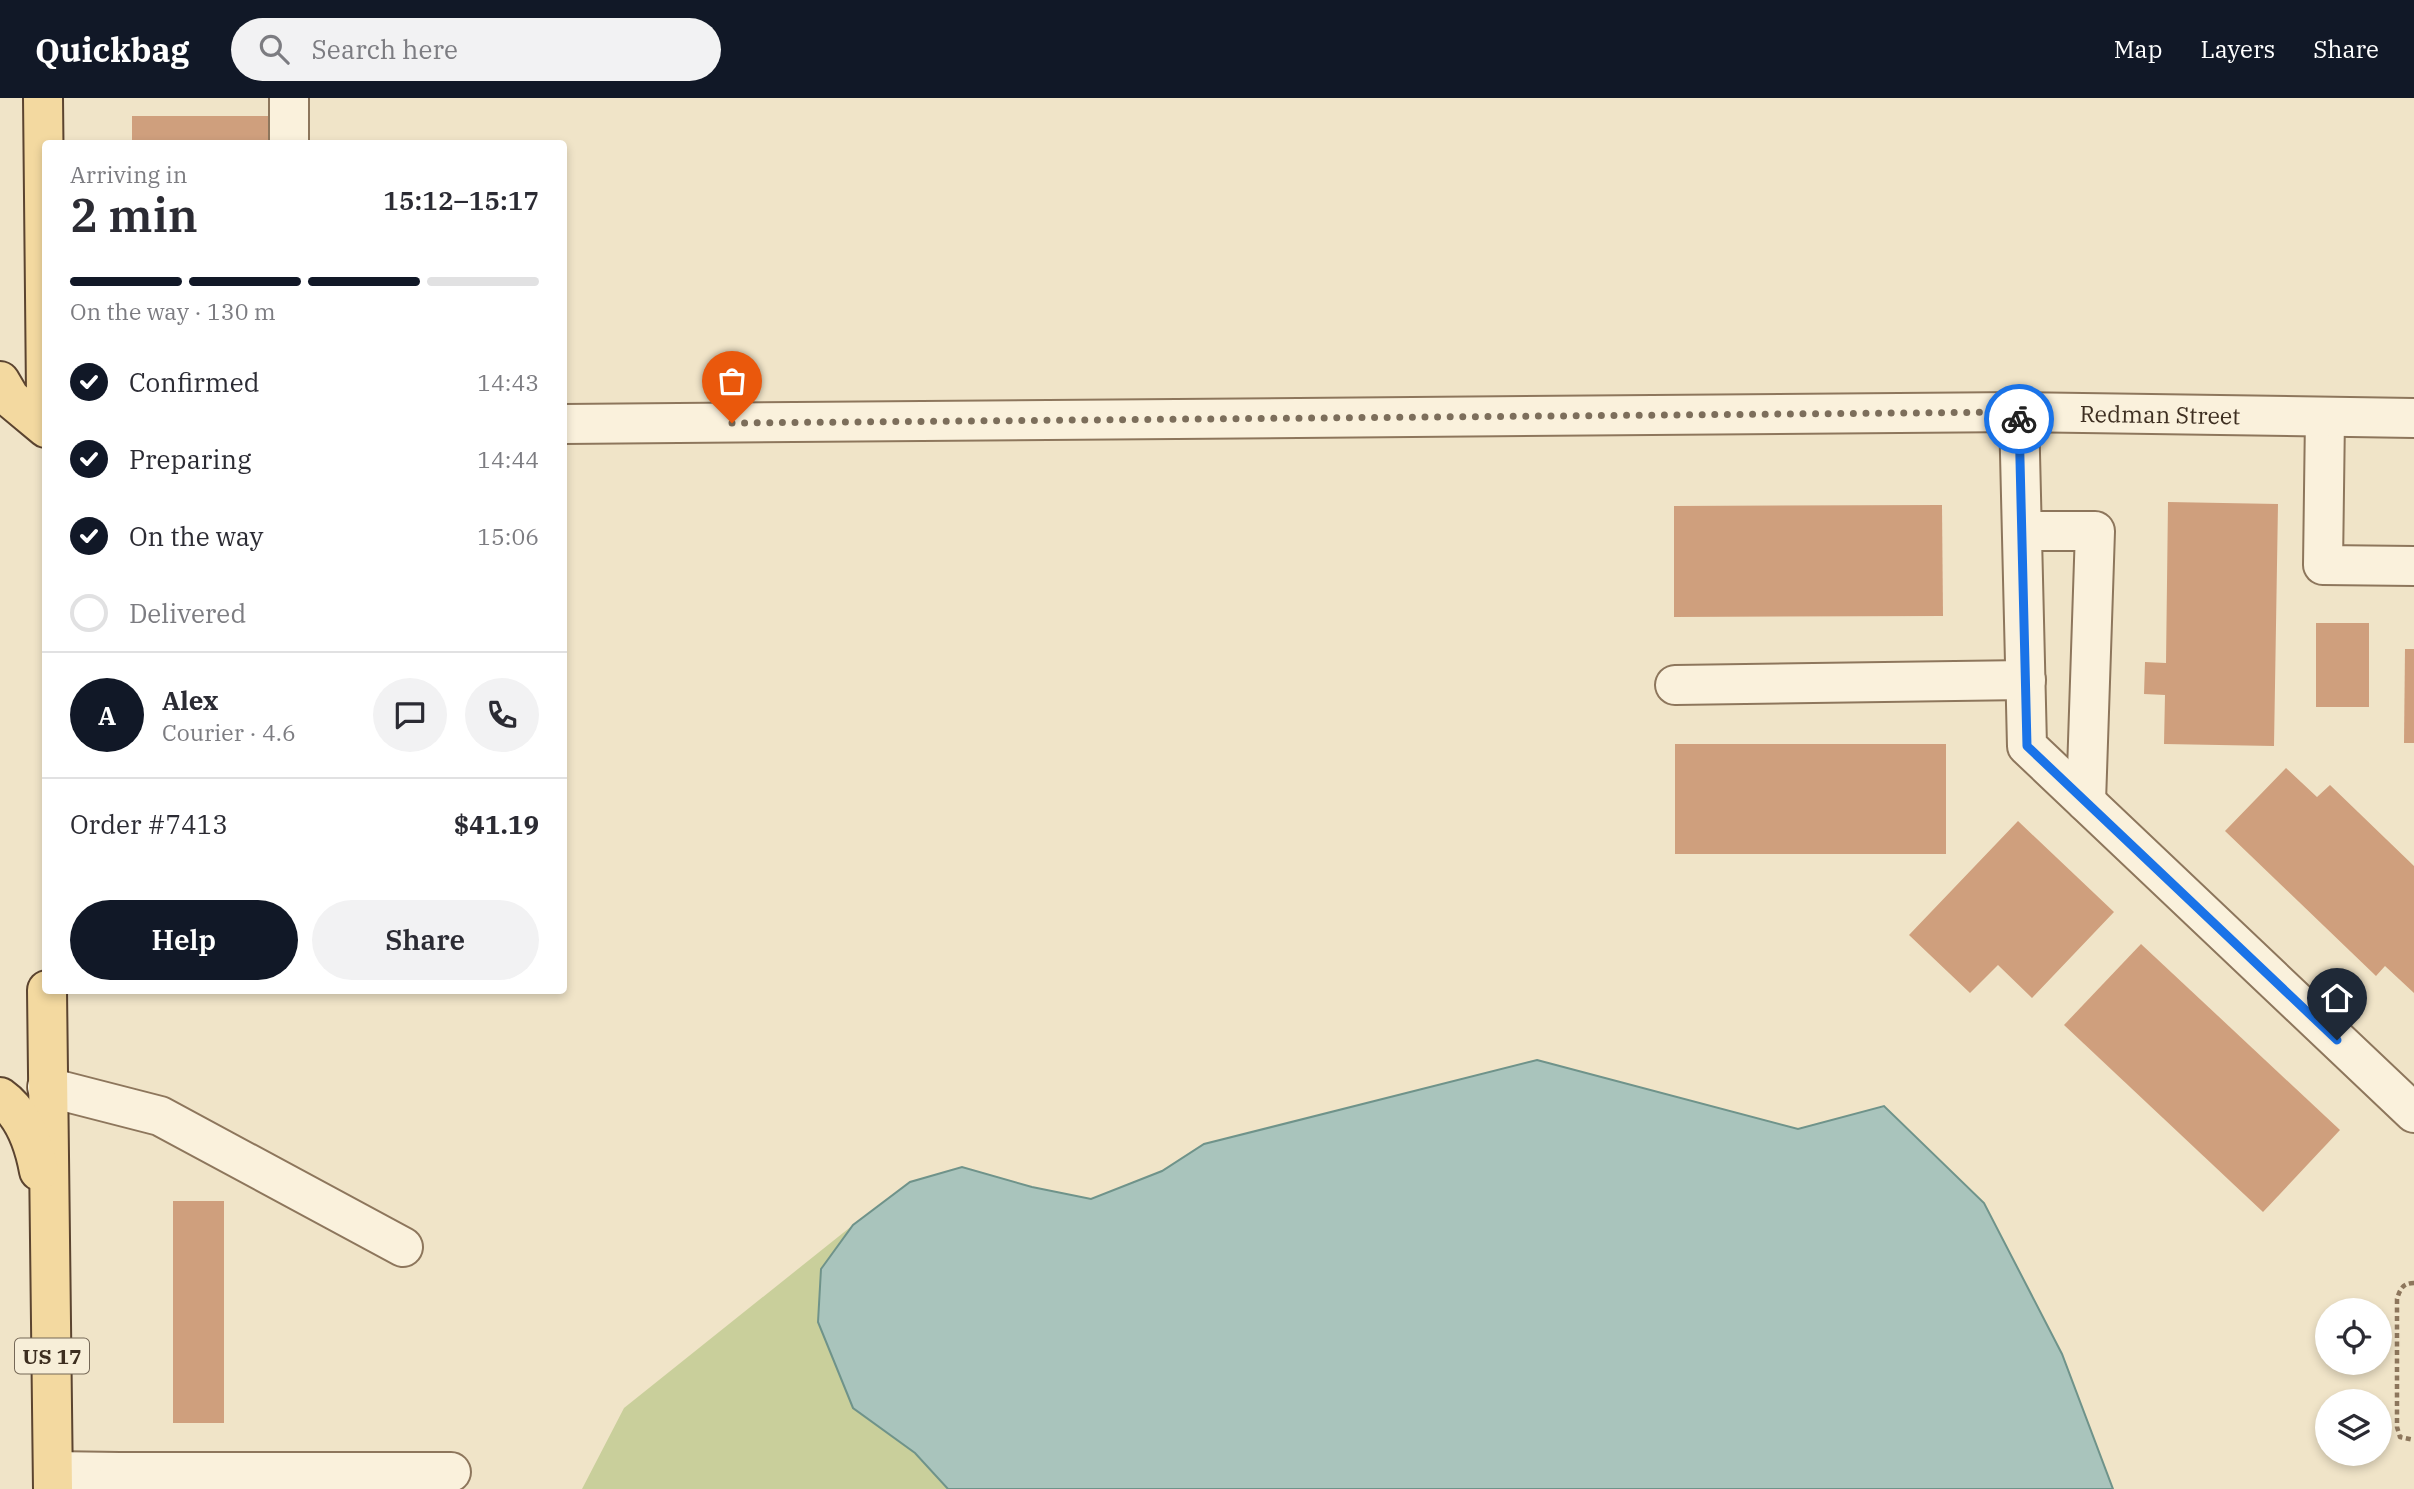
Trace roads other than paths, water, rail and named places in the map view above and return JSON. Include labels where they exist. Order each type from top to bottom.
[{"type":"main road","points":[[43,98],[43,140]]},
{"type":"main road","points":[[0,381],[10,398],[42,425]]},
{"type":"main road","name":"US 17","points":[[47,994],[53,1480]]},
{"type":"main road","points":[[0,1097],[8,1102],[33,1140],[50,1224]]},
{"type":"lane","points":[[289,98],[289,140]]},
{"type":"lane","points":[[2019,412],[2027,746],[2414,1113]]},
{"type":"lane","name":"Redman Street","points":[[567,424],[2019,412],[2414,418]]},
{"type":"lane","points":[[2325,417],[2323,565],[2414,566]]},
{"type":"lane","points":[[2022,531],[2095,531],[2086,802]]},
{"type":"lane","points":[[1675,685],[2026,680]]},
{"type":"lane","points":[[47,1087],[160,1116],[403,1247]]},
{"type":"lane","points":[[53,1480],[119,1481],[451,1472]]},
{"type":"water","points":[[1537,1060],[1798,1129],[1884,1106],[1984,1203],[2062,1354],[2113,1489],[948,1489],[915,1453],[853,1408],[818,1322],[821,1269],[853,1225],[910,1182],[962,1167],[1032,1187],[1091,1199],[1162,1171],[1204,1144]]}]
